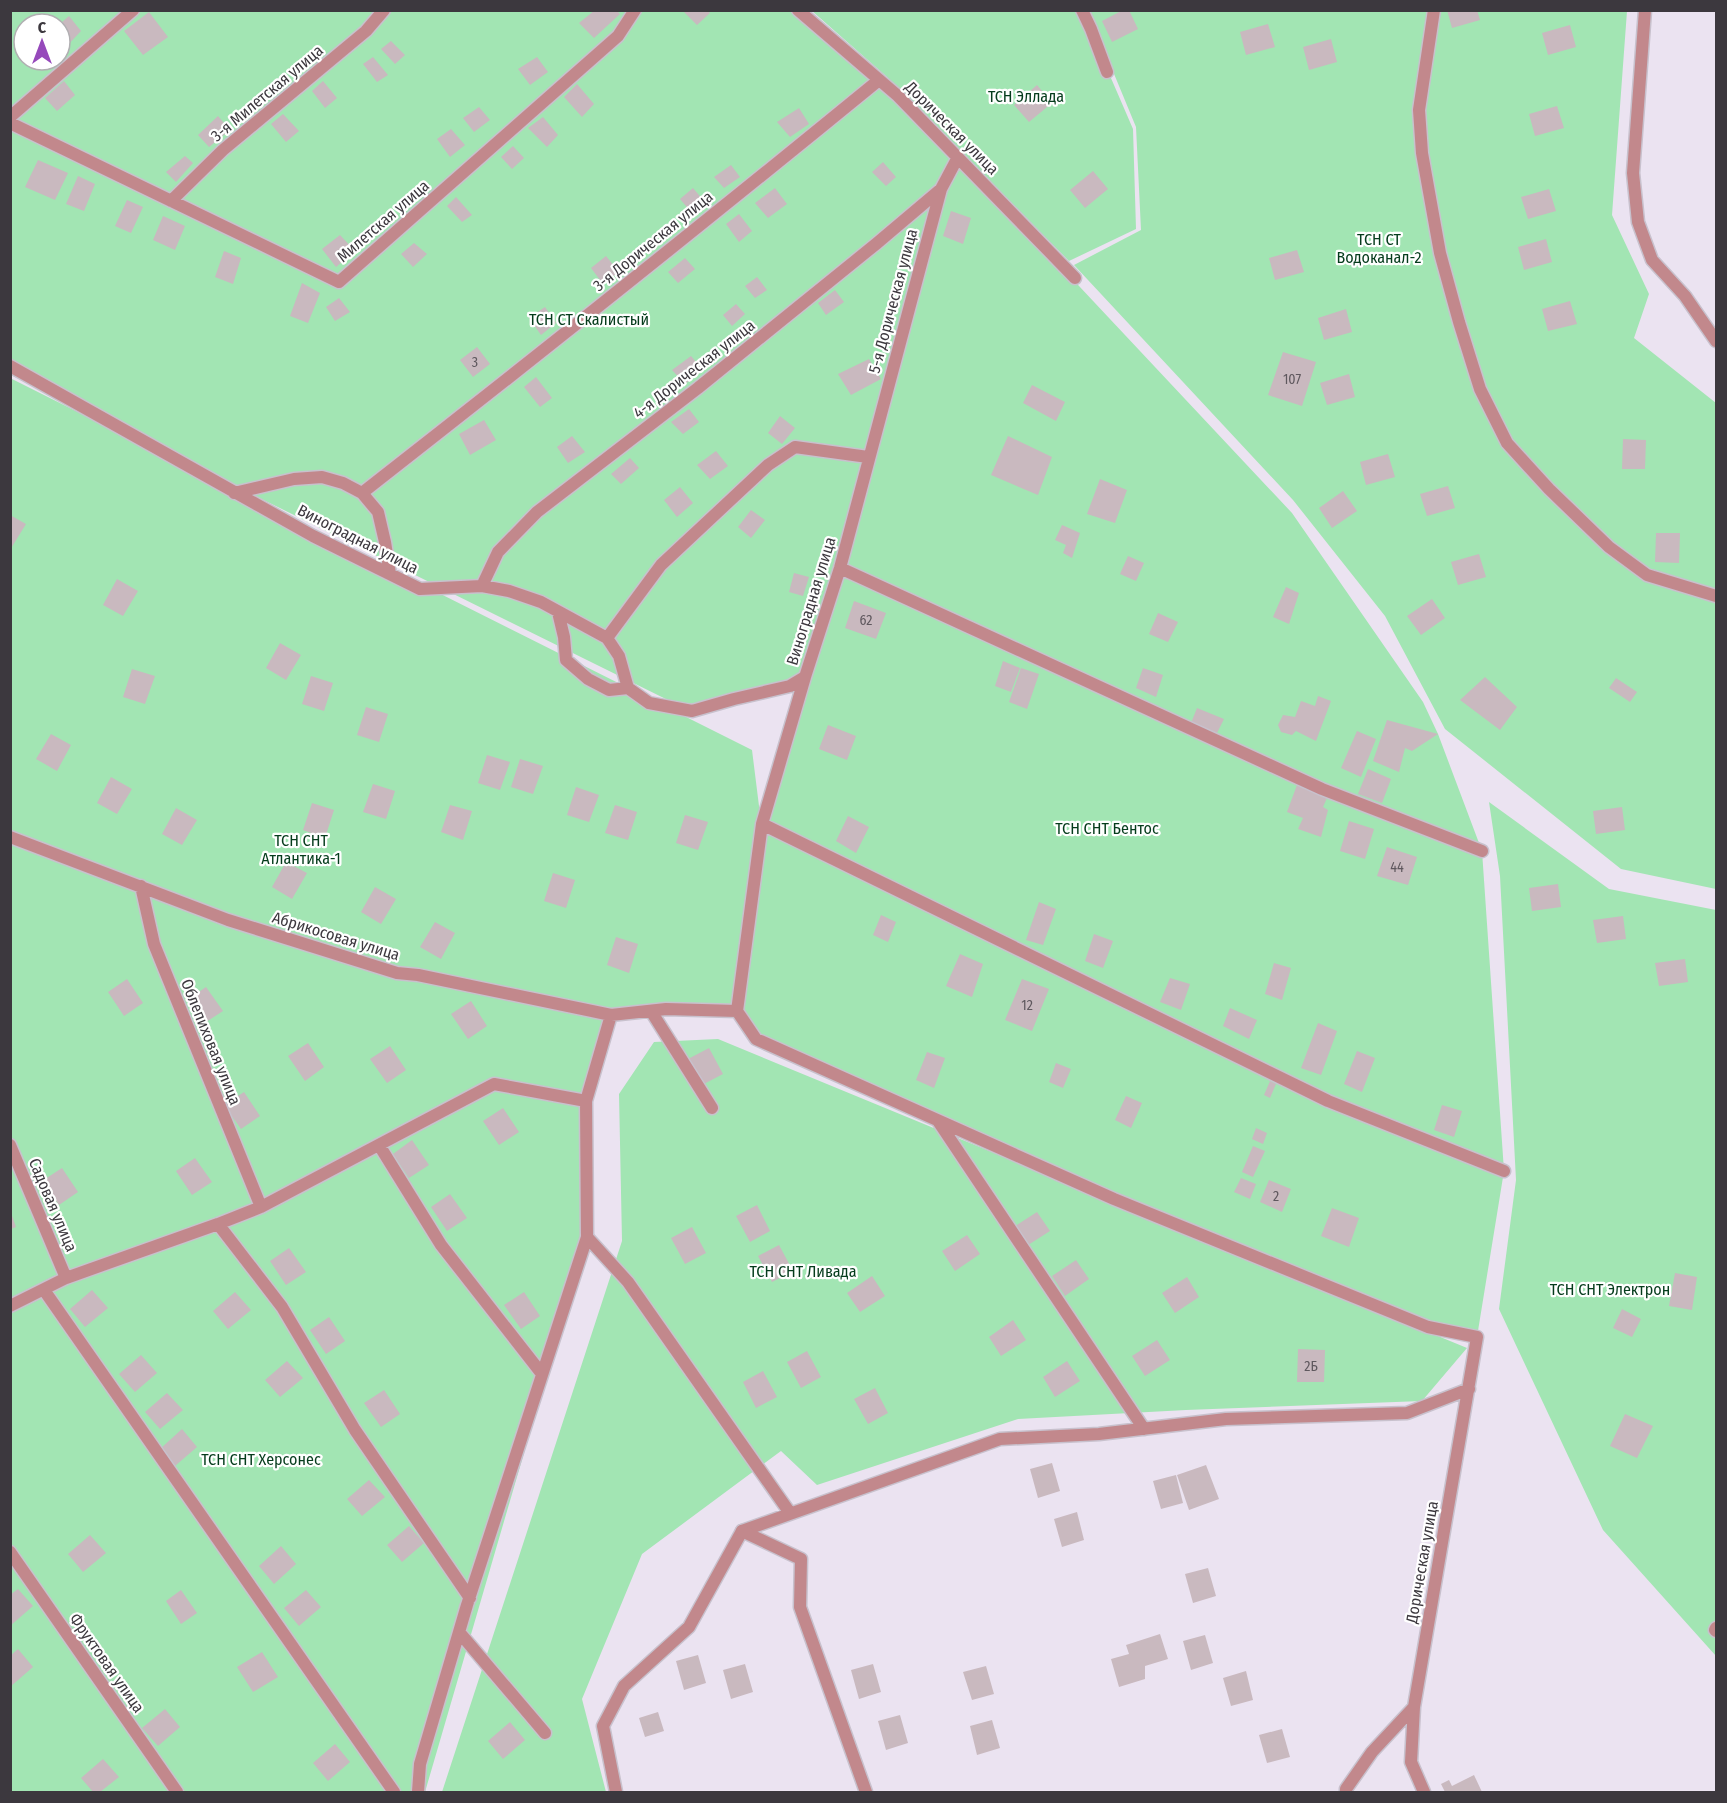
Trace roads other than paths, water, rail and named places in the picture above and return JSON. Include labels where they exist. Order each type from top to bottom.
[{"type":"street","points":[[10,117],[134,10]]},
{"type":"street","name":"3-я Милетская улица","points":[[171,201],[223,150],[366,31],[384,10]]},
{"type":"street","name":"Милетская улица","points":[[10,123],[339,282],[618,36],[635,10]]},
{"type":"street","name":"Дорическая улица","points":[[798,10],[898,96],[1075,278]]},
{"type":"street","points":[[1082,10],[1107,72]]},
{"type":"street","points":[[1434,10],[1419,110],[1422,153],[1440,253],[1480,389],[1507,443],[1549,489],[1609,547],[1647,575],[1716,596]]},
{"type":"street","points":[[1645,10],[1633,173],[1638,222],[1652,260],[1685,296],[1716,340]]},
{"type":"street","name":"3-я Дорическая улица","points":[[362,493],[538,355],[879,80]]},
{"type":"street","name":"5-я Дорическая улица","points":[[868,457],[941,189],[958,157]]},
{"type":"street","name":"4-я Дорическая улица","points":[[482,586],[498,552],[537,512],[707,380],[941,189]]},
{"type":"street","name":"Виноградная улица","points":[[10,366],[313,536],[420,589],[482,586],[509,591],[541,602],[607,638]]},
{"type":"street","points":[[558,612],[564,637],[566,660],[588,679],[609,690],[628,688],[619,656],[607,638],[661,565],[768,465],[795,447],[868,457]]},
{"type":"street","name":"Виноградная улица","points":[[628,688],[649,703],[692,711],[789,686],[805,677],[840,568],[868,457]]},
{"type":"street","points":[[234,493],[294,479],[322,477],[343,483],[362,493],[378,512],[390,574]]},
{"type":"street","points":[[840,568],[1322,789],[1482,851]]},
{"type":"street","points":[[805,677],[762,824],[737,1011],[756,1039],[938,1120],[1143,1429]]},
{"type":"street","points":[[762,824],[1328,1101],[1504,1171]]},
{"type":"street","name":"Абрикосовая улица","points":[[10,837],[228,920],[397,972],[611,1015],[666,1009],[737,1011]]},
{"type":"street","name":"Облепиховая улица","points":[[141,886],[154,944],[261,1207]]},
{"type":"street","points":[[651,1011],[711,1108]]},
{"type":"street","points":[[418,1792],[420,1764],[459,1632],[587,1237],[586,1101],[611,1015]]},
{"type":"street","points":[[10,1306],[66,1278],[261,1207],[494,1084],[586,1101]]},
{"type":"street","name":"Дорическая улица","points":[[938,1120],[1114,1199],[1428,1327],[1477,1337],[1414,1707],[1411,1762],[1424,1792]]},
{"type":"street","name":"Садовая улица","points":[[10,1145],[66,1278]]},
{"type":"street","points":[[379,1145],[441,1245],[542,1374]]},
{"type":"street","points":[[219,1224],[282,1307],[355,1430],[470,1598]]},
{"type":"street","points":[[587,1237],[628,1282],[789,1513]]},
{"type":"street","points":[[44,1290],[394,1792]]},
{"type":"street","points":[[616,1792],[603,1726],[624,1686],[689,1627],[742,1531],[1000,1439],[1100,1434],[1226,1419],[1407,1413],[1468,1389]]},
{"type":"street","points":[[742,1531],[801,1558],[800,1607],[866,1792]]},
{"type":"street","name":"Фруктовая улица","points":[[10,1552],[177,1792]]},
{"type":"street","points":[[459,1632],[545,1733]]},
{"type":"street","points":[[1346,1792],[1372,1752],[1414,1707]]},
{"type":"park label","name":"ТСН Эллада","points":[[1026,96]]},
{"type":"park label","name":"ТСН СТ Водоканал-2","points":[[1379,248]]},
{"type":"park label","name":"ТСН СТ Скалистый","points":[[589,319]]},
{"type":"park label","name":"ТСН СНТ Бентос","points":[[1107,828]]},
{"type":"park label","name":"ТСН СНТ Атлантика-1","points":[[301,849]]},
{"type":"park label","name":"ТСН СНТ Ливада","points":[[803,1271]]},
{"type":"park label","name":"ТСН СНТ Электрон","points":[[1610,1289]]},
{"type":"park label","name":"ТСН СНТ Херсонес","points":[[261,1459]]}]
